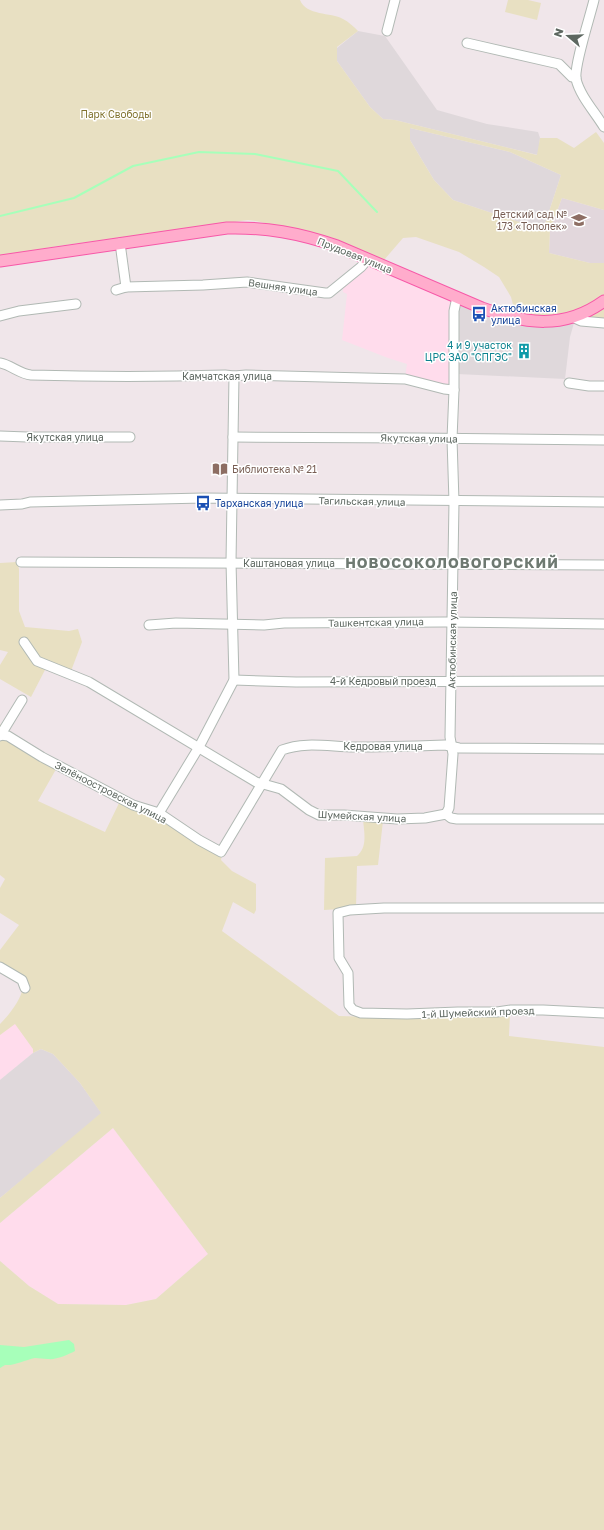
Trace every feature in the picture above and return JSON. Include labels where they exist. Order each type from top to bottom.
[{"type":"main road","name":"Прудовая улица","points":[[0,261],[227,228],[250,227],[279,230],[313,238],[337,246],[367,260],[501,315],[521,320],[542,322],[572,317],[584,313],[604,301]]},
{"type":"street","points":[[387,31],[395,0]]},
{"type":"street","points":[[594,0],[576,78],[580,91],[604,127]]},
{"type":"street","points":[[467,43],[559,64],[572,77],[576,78]]},
{"type":"street","points":[[120,243],[126,287]]},
{"type":"street","name":"Вешняя улица","points":[[116,290],[126,287],[247,282],[325,293],[329,292],[361,267],[367,260]]},
{"type":"street","name":"Актюбинская улица","points":[[446,814],[449,808],[453,754],[450,736],[454,502],[452,439],[454,390],[454,311],[457,297]]},
{"type":"street","points":[[0,316],[76,304]]},
{"type":"street","points":[[572,317],[581,321],[604,323]]},
{"type":"street","name":"Камчатская улица","points":[[0,363],[30,375],[246,375],[405,379],[444,389],[454,390]]},
{"type":"street","points":[[159,813],[199,747],[234,680],[231,562],[234,376]]},
{"type":"street","points":[[569,383],[604,386]]},
{"type":"street","name":"Якутская улица","points":[[0,436],[130,437]]},
{"type":"street","name":"Якутская улица","points":[[233,438],[344,437],[604,440]]},
{"type":"street","name":"Тагильская улица","points":[[0,505],[30,502],[203,498],[454,502],[604,502]]},
{"type":"street","name":"Каштановая улица","points":[[21,562],[604,565]]},
{"type":"street","name":"Ташкентская улица","points":[[148,625],[176,623],[264,625],[284,623],[452,622],[604,624]]},
{"type":"street","name":"Шумейская улица","points":[[24,642],[37,661],[89,682],[256,782],[281,789],[309,810],[319,815],[344,815],[397,819],[425,818],[446,814],[450,818],[457,819],[604,819]]},
{"type":"street","name":"4-й Кедровый проезд","points":[[234,680],[296,682],[604,681]]},
{"type":"street","points":[[0,735],[22,700]]},
{"type":"street","name":"Зелёноостровская улица","points":[[0,735],[8,736],[42,757],[133,805],[159,813],[199,840],[221,852]]},
{"type":"street","name":"Кедровая улица","points":[[221,852],[282,750],[291,746],[355,747],[445,745],[458,748],[604,749]]},
{"type":"street","name":"1-й Шумейский проезд","points":[[604,908],[384,908],[350,910],[338,913],[339,958],[348,973],[349,1005],[353,1010],[361,1013],[407,1014],[497,1012],[511,1010],[543,1010],[604,1014]]},
{"type":"street","points":[[0,967],[22,980],[25,988]]},
{"type":"shaded area","points":[[358,31],[385,36],[437,110],[487,124],[538,132],[540,138],[538,155],[395,120],[383,119],[370,107],[337,61],[337,48]]},
{"type":"shaded area","points":[[410,128],[510,152],[561,175],[543,230],[453,200],[434,180],[410,140]]},
{"type":"shaded area","name":"Детский сад № 173 «Тополек»","points":[[562,198],[604,210],[604,263],[590,263],[549,253],[550,230]]},
{"type":"shaded area","points":[[364,268],[378,268],[448,298],[451,305],[450,382],[447,386],[405,377],[407,364],[342,340],[347,294],[343,292],[343,283]]},
{"type":"shaded area","points":[[466,305],[560,325],[574,323],[570,337],[565,379],[457,374],[458,310],[461,306]]},
{"type":"shaded area","points":[[15,1023],[33,1049],[33,1053],[0,1080],[0,1035]]},
{"type":"shaded area","points":[[41,1049],[53,1054],[80,1083],[102,1114],[0,1198],[0,1080],[33,1053]]},
{"type":"shaded area","points":[[113,1128],[208,1254],[156,1299],[126,1305],[58,1304],[29,1286],[0,1261],[0,1223]]},
{"type":"shaded area","points":[[69,1340],[74,1344],[75,1351],[65,1356],[51,1359],[35,1358],[16,1364],[5,1365],[0,1368],[0,1345],[24,1347]]},
{"type":"green space","name":"Парк Свободы","points":[[0,0],[300,0],[308,9],[343,19],[358,31],[337,47],[337,61],[370,107],[383,119],[395,120],[537,155],[540,138],[557,138],[574,148],[596,132],[604,143],[604,210],[562,198],[550,230],[549,253],[590,263],[604,263],[604,297],[582,311],[552,319],[516,316],[511,297],[499,277],[459,252],[416,237],[403,238],[384,260],[315,234],[248,220],[58,246],[0,256]],"holes":[[[410,128],[510,152],[561,175],[543,230],[453,200],[434,180],[410,140]]]},
{"type":"green space","points":[[508,0],[528,0],[541,3],[537,20],[505,12]]},
{"type":"green space","points":[[604,305],[604,320],[579,319]]},
{"type":"green space","points":[[17,562],[19,569],[19,611],[25,627],[69,631],[78,629],[82,642],[71,671],[46,668],[31,697],[0,679],[0,665],[8,652],[0,650],[0,563]]},
{"type":"green space","points":[[0,724],[9,732],[59,764],[38,801],[105,832],[121,799],[156,812],[222,854],[221,860],[232,871],[256,884],[256,910],[254,914],[233,902],[222,931],[339,1016],[407,1018],[510,1013],[509,1036],[604,1047],[604,1530],[0,1530],[0,1261],[29,1286],[58,1304],[126,1305],[156,1299],[208,1254],[113,1128],[0,1223],[0,1198],[101,1113],[80,1083],[53,1054],[41,1049],[33,1053],[33,1049],[15,1024],[0,1035],[0,1024],[18,1001],[23,986],[0,970],[0,950],[19,925],[0,913],[0,888],[5,879],[0,875]]},
{"type":"green space","points":[[363,819],[383,821],[378,865],[357,866],[356,908],[324,910],[325,858],[357,856],[364,844]]},
{"type":"waterway","points":[[0,216],[74,198],[133,166],[199,152],[255,154],[338,171],[377,212]]},
{"type":"place","name":"Детский сад № 173 «Тополек»","points":[[579,220]]},
{"type":"place","name":"Актюбинская улица","points":[[479,314]]},
{"type":"place","name":"4 и 9 участок ЦРС ЗАО \"СПГЭС\"","points":[[524,351]]},
{"type":"place","name":"Библиотека № 21","points":[[220,469]]},
{"type":"place","name":"Тарханская улица","points":[[203,503]]},
{"type":"district","name":"НОВОСОКОЛОВОГОРСКИЙ","points":[[452,562]]}]
